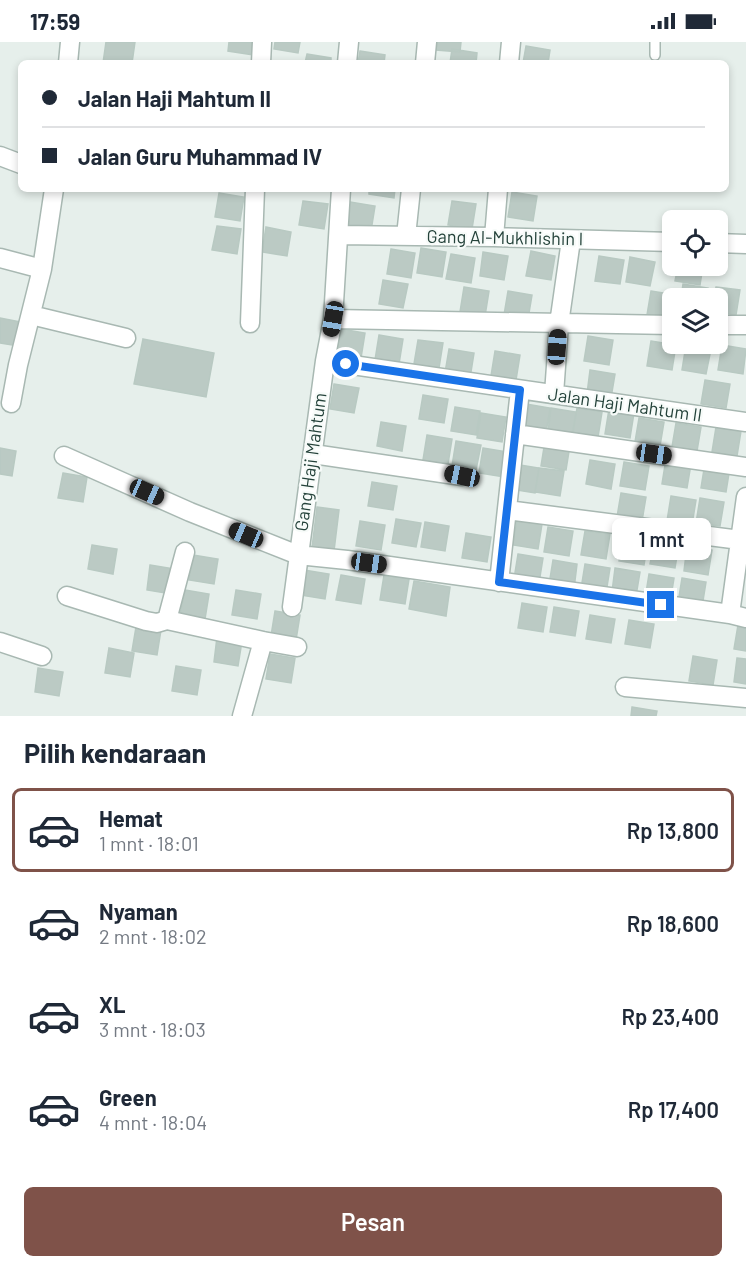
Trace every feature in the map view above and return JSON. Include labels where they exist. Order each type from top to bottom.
[{"type":"street","points":[[68,60],[70,42]]},
{"type":"street","points":[[261,60],[262,42]]},
{"type":"street","points":[[347,60],[348,42]]},
{"type":"street","points":[[425,60],[427,42]]},
{"type":"street","points":[[509,60],[511,42]]},
{"type":"street","points":[[0,156],[18,163]]},
{"type":"street","points":[[11,403],[42,269],[54,192]]},
{"type":"street","points":[[250,323],[255,192]]},
{"type":"street","name":"Gang Haji Mahtum","points":[[292,607],[325,362],[333,319],[341,192]]},
{"type":"street","points":[[406,236],[411,192]]},
{"type":"street","points":[[494,237],[498,192]]},
{"type":"street","name":"Gang AI-Mukhlishin I","points":[[339,235],[662,242]]},
{"type":"street","points":[[554,394],[559,324],[571,240]]},
{"type":"street","points":[[728,243],[746,244]]},
{"type":"street","points":[[0,258],[42,269]]},
{"type":"street","points":[[31,315],[126,338]]},
{"type":"street","points":[[333,319],[662,325]]},
{"type":"street","points":[[728,325],[746,325]]},
{"type":"street","name":"Jalan Haji Mahtum II","points":[[325,362],[746,422]]},
{"type":"street","points":[[499,582],[520,390]]},
{"type":"street","points":[[515,434],[746,467]]},
{"type":"street","points":[[313,454],[462,476]]},
{"type":"street","points":[[64,456],[201,516],[298,555],[738,616],[740,540],[746,497]]},
{"type":"street","points":[[507,510],[740,540]]},
{"type":"street","points":[[167,620],[185,552]]},
{"type":"street","points":[[67,596],[146,621],[157,623],[167,620],[297,646]]},
{"type":"street","points":[[242,716],[263,641]]},
{"type":"street","points":[[0,642],[42,656]]},
{"type":"street","points":[[625,687],[746,698]]},
{"type":"lane","points":[[655,42],[655,55]]},
{"type":"building","points":[[106,42],[135,42],[132,60],[103,60]]},
{"type":"building","points":[[229,42],[255,42],[253,55],[228,51]]},
{"type":"building","points":[[275,42],[300,42],[298,53],[274,49]]},
{"type":"building","points":[[437,42],[461,42],[460,52],[436,50]]},
{"type":"building","points":[[526,46],[550,50],[548,60],[524,60]]},
{"type":"building","points":[[452,49],[477,53],[476,60],[450,60]]},
{"type":"building","points":[[360,51],[385,55],[384,60],[358,60]]},
{"type":"building","points":[[307,54],[331,58],[331,60],[306,60]]},
{"type":"building","points":[[369,192],[395,192],[394,198],[369,194]]},
{"type":"building","points":[[512,192],[537,196],[533,221],[508,217]]},
{"type":"building","points":[[219,193],[244,197],[240,221],[215,217]]},
{"type":"building","points":[[303,201],[328,204],[324,229],[299,225]]},
{"type":"building","points":[[452,201],[476,204],[472,229],[448,225]]},
{"type":"building","points":[[350,202],[375,206],[371,231],[346,227]]},
{"type":"building","points":[[217,226],[241,229],[237,254],[212,250]]},
{"type":"building","points":[[266,227],[291,232],[287,256],[262,252]]},
{"type":"building","points":[[421,248],[446,252],[442,277],[417,273]]},
{"type":"building","points":[[391,249],[415,253],[411,278],[387,274]]},
{"type":"building","points":[[531,251],[555,256],[551,280],[526,276]]},
{"type":"building","points":[[483,252],[508,256],[504,280],[480,276]]},
{"type":"building","points":[[451,254],[475,258],[471,283],[446,279]]},
{"type":"building","points":[[599,256],[624,260],[620,284],[595,281]]},
{"type":"building","points":[[630,257],[655,262],[650,286],[626,282]]},
{"type":"building","points":[[676,276],[701,276],[700,285],[675,281]]},
{"type":"building","points":[[383,280],[408,284],[403,308],[379,304]]},
{"type":"building","points":[[683,284],[708,288],[682,288]]},
{"type":"building","points":[[464,287],[489,291],[485,316],[460,312]]},
{"type":"building","points":[[728,288],[740,290],[736,315],[728,314]]},
{"type":"building","points":[[508,291],[532,295],[528,319],[504,315]]},
{"type":"building","points":[[651,291],[662,293],[662,317],[647,315]]},
{"type":"building","points":[[0,318],[21,322],[18,346],[0,343]]},
{"type":"building","points":[[341,329],[365,333],[361,358],[336,354]]},
{"type":"building","points":[[379,335],[403,339],[399,364],[375,360]]},
{"type":"building","points":[[588,336],[613,340],[609,365],[584,361]]},
{"type":"building","points":[[143,339],[214,353],[206,397],[134,384]]},
{"type":"building","points":[[418,340],[443,343],[439,368],[414,364]]},
{"type":"building","points":[[651,341],[662,343],[662,354],[675,354],[672,370],[647,366]]},
{"type":"building","points":[[728,346],[746,349],[743,374],[718,370],[721,354],[728,354]]},
{"type":"building","points":[[449,349],[474,353],[470,378],[445,373]]},
{"type":"building","points":[[495,351],[520,355],[516,380],[491,376]]},
{"type":"building","points":[[685,354],[710,354],[706,374],[682,370]]},
{"type":"building","points":[[590,370],[615,374],[611,398],[587,394]]},
{"type":"building","points":[[705,380],[730,384],[726,408],[701,404]]},
{"type":"building","points":[[334,384],[359,388],[354,413],[330,409]]},
{"type":"building","points":[[423,395],[448,399],[444,423],[419,419]]},
{"type":"building","points":[[526,404],[550,408],[546,433],[521,429]]},
{"type":"building","points":[[455,407],[480,411],[476,435],[451,431]]},
{"type":"building","points":[[551,408],[576,412],[572,436],[548,432]]},
{"type":"building","points":[[577,408],[602,412],[598,437],[573,433]]},
{"type":"building","points":[[609,409],[634,413],[630,438],[605,434]]},
{"type":"building","points":[[481,413],[506,417],[502,442],[477,438]]},
{"type":"building","points":[[639,418],[664,422],[660,446],[635,442]]},
{"type":"building","points":[[381,422],[406,426],[402,451],[377,446]]},
{"type":"building","points":[[676,423],[701,427],[697,451],[672,447]]},
{"type":"building","points":[[716,427],[741,431],[737,456],[712,452]]},
{"type":"building","points":[[427,435],[452,439],[448,464],[423,460]]},
{"type":"building","points":[[456,441],[481,445],[476,470],[452,466]]},
{"type":"building","points":[[545,441],[570,445],[566,470],[541,466]]},
{"type":"building","points":[[0,448],[16,451],[12,476],[0,474]]},
{"type":"building","points":[[483,448],[508,452],[504,477],[479,473]]},
{"type":"building","points":[[666,459],[691,464],[687,488],[662,484]]},
{"type":"building","points":[[590,460],[615,464],[611,489],[586,484]]},
{"type":"building","points":[[624,462],[649,466],[645,490],[620,486]]},
{"type":"building","points":[[705,463],[730,467],[726,492],[701,488]]},
{"type":"building","points":[[514,464],[539,468],[535,493],[510,489]]},
{"type":"building","points":[[539,468],[564,471],[560,496],[535,492]]},
{"type":"building","points":[[63,473],[87,477],[83,502],[58,498]]},
{"type":"building","points":[[372,482],[397,486],[393,510],[368,506]]},
{"type":"building","points":[[621,493],[646,497],[642,521],[617,517]]},
{"type":"building","points":[[671,496],[696,500],[692,525],[667,521]]},
{"type":"building","points":[[700,498],[724,502],[720,526],[696,523]]},
{"type":"building","points":[[317,507],[339,510],[334,551],[312,548]]},
{"type":"building","points":[[396,519],[421,523],[416,547],[392,543]]},
{"type":"building","points":[[517,520],[542,524],[538,549],[513,545]]},
{"type":"building","points":[[360,521],[385,525],[381,550],[356,546]]},
{"type":"building","points":[[425,522],[449,526],[445,551],[421,547]]},
{"type":"building","points":[[548,527],[573,531],[569,556],[544,552]]},
{"type":"building","points":[[585,531],[610,534],[606,559],[581,555]]},
{"type":"building","points":[[466,533],[491,537],[487,562],[462,558]]},
{"type":"building","points":[[623,536],[648,540],[644,565],[619,561]]},
{"type":"building","points":[[655,540],[679,544],[675,568],[650,564]]},
{"type":"building","points":[[92,545],[117,549],[113,574],[88,569]]},
{"type":"building","points":[[687,546],[712,550],[708,575],[684,571]]},
{"type":"building","points":[[518,554],[543,558],[539,583],[514,579]]},
{"type":"building","points":[[193,555],[218,559],[214,584],[189,580]]},
{"type":"building","points":[[553,560],[577,564],[574,589],[549,585]]},
{"type":"building","points":[[585,564],[610,568],[606,593],[581,589]]},
{"type":"building","points":[[150,565],[175,569],[171,594],[147,590]]},
{"type":"building","points":[[615,568],[640,572],[636,596],[612,592]]},
{"type":"building","points":[[304,570],[329,574],[325,599],[300,595]]},
{"type":"building","points":[[649,574],[674,578],[670,603],[645,599]]},
{"type":"building","points":[[341,575],[365,579],[361,604],[336,600]]},
{"type":"building","points":[[384,575],[409,579],[405,604],[380,600]]},
{"type":"building","points":[[682,578],[706,582],[702,607],[678,603]]},
{"type":"building","points":[[414,581],[450,587],[446,616],[409,609]]},
{"type":"building","points":[[185,590],[209,594],[205,619],[180,615]]},
{"type":"building","points":[[236,590],[261,594],[257,619],[232,615]]},
{"type":"building","points":[[522,603],[547,607],[543,632],[518,628]]},
{"type":"building","points":[[554,607],[579,611],[575,636],[550,632]]},
{"type":"building","points":[[275,611],[300,615],[296,640],[271,636]]},
{"type":"building","points":[[590,615],[615,619],[611,643],[586,639]]},
{"type":"building","points":[[629,620],[654,624],[650,648],[625,644]]},
{"type":"building","points":[[738,625],[746,626],[746,651],[734,649]]},
{"type":"building","points":[[136,627],[161,630],[157,655],[132,651]]},
{"type":"building","points":[[217,637],[242,641],[238,666],[214,662]]},
{"type":"building","points":[[109,648],[134,653],[130,677],[105,673]]},
{"type":"building","points":[[270,654],[295,658],[291,683],[266,679]]},
{"type":"building","points":[[693,656],[717,660],[713,685],[689,681]]},
{"type":"building","points":[[737,658],[746,659],[746,684],[734,682]]},
{"type":"building","points":[[176,666],[201,670],[197,695],[172,691]]},
{"type":"building","points":[[38,668],[63,672],[59,696],[35,692]]},
{"type":"building","points":[[632,707],[657,711],[656,716],[631,716]]},
{"type":"route","points":[[346,364],[520,390],[499,582],[661,605]]}]
